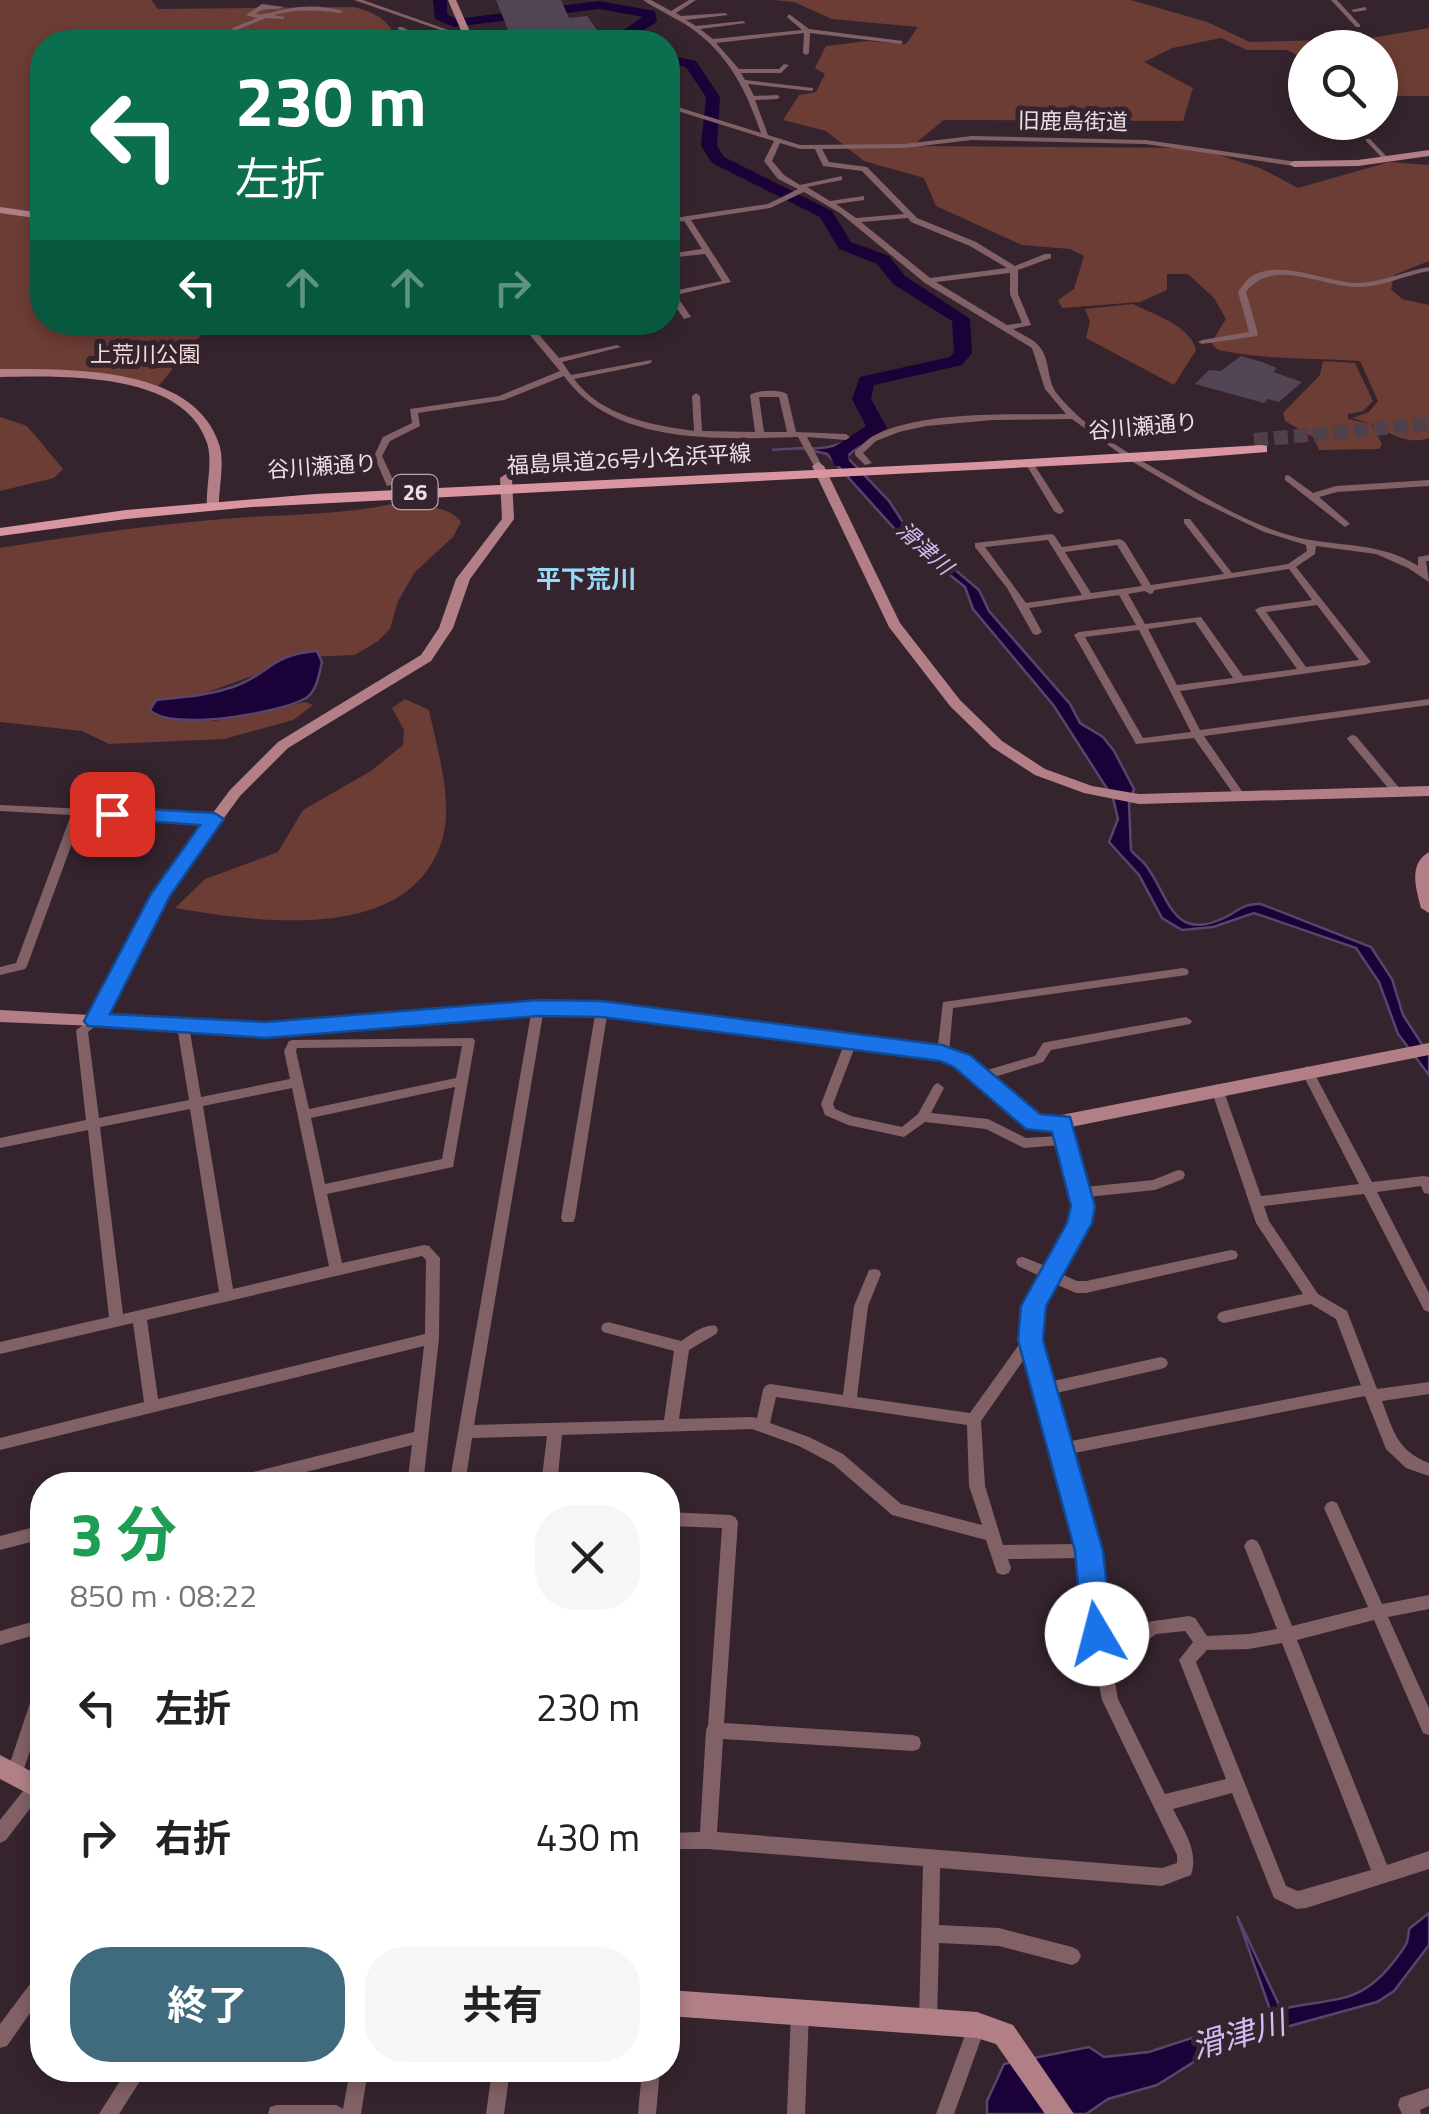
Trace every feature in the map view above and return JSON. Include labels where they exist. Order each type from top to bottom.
[{"type":"main road","name":"福島県道26号小名浜平線","points":[[0,528],[213,501],[863,466],[1031,466],[1258,444]]},
{"type":"main road","name":"谷川瀬通り","points":[[863,466],[1131,455]]},
{"type":"main road","name":"谷川瀬通り","points":[[213,501],[390,484],[506,483]]},
{"type":"street","points":[[358,0],[438,30]]},
{"type":"street","points":[[452,0],[458,30]]},
{"type":"street","points":[[646,0],[698,27],[714,40],[753,98],[766,138]]},
{"type":"street","points":[[672,13],[694,0]]},
{"type":"street","points":[[1334,0],[1358,26]]},
{"type":"street","points":[[232,30],[286,8],[312,3],[340,11]]},
{"type":"street","points":[[282,18],[249,15],[262,6],[286,8]]},
{"type":"street","points":[[1354,10],[1368,9]]},
{"type":"street","points":[[682,18],[724,14]]},
{"type":"street","points":[[790,16],[808,31]]},
{"type":"street","points":[[698,27],[743,23]]},
{"type":"street","points":[[400,28],[404,30]]},
{"type":"street","points":[[806,53],[808,31]]},
{"type":"street","points":[[714,40],[808,31],[901,42]]},
{"type":"street","points":[[736,71],[781,70],[786,66]]},
{"type":"street","points":[[744,82],[811,88]]},
{"type":"street","points":[[753,98],[777,96]]},
{"type":"street","name":"旧鹿島街道","points":[[680,110],[777,142],[818,148],[972,138],[1051,144],[1146,142],[1294,164],[1429,156]]},
{"type":"street","points":[[1368,140],[1385,158]]},
{"type":"street","points":[[777,142],[768,161],[781,176],[854,220],[928,281],[1035,346],[1043,358],[1053,396],[1163,480],[1278,534],[1311,543],[1368,546],[1427,577]]},
{"type":"street","points":[[818,148],[826,164],[856,168],[872,176],[912,216],[1014,269]]},
{"type":"street","points":[[680,219],[742,212],[790,199],[801,190],[838,178]]},
{"type":"street","points":[[830,204],[860,198]]},
{"type":"street","points":[[0,210],[30,214]]},
{"type":"street","points":[[854,220],[912,216]]},
{"type":"street","points":[[680,290],[726,282],[686,218]]},
{"type":"street","points":[[680,254],[707,251]]},
{"type":"street","points":[[928,281],[1014,269],[1048,256]]},
{"type":"street","points":[[1005,328],[1027,325],[1014,294],[1014,269]]},
{"type":"street","points":[[1202,342],[1254,334],[1242,292],[1258,277],[1294,274],[1358,285],[1429,270]]},
{"type":"street","points":[[680,309],[686,318]]},
{"type":"street","points":[[534,335],[583,395],[620,417],[698,432],[846,437]]},
{"type":"street","points":[[557,361],[616,347]]},
{"type":"street","points":[[390,484],[378,456],[382,444],[414,428],[417,420],[413,411],[501,398],[566,376],[648,362]]},
{"type":"street","points":[[0,373],[107,378],[154,390],[184,404],[196,414],[213,444],[213,501]]},
{"type":"street","points":[[760,435],[754,395],[783,394],[797,434],[824,469],[894,624],[955,703],[997,744],[1040,772],[1090,790],[1168,800],[1429,791]]},
{"type":"street","points":[[696,396],[698,432]]},
{"type":"street","points":[[863,466],[858,453],[864,444],[893,428],[1076,416]]},
{"type":"street","points":[[1031,466],[1060,512]]},
{"type":"street","points":[[1288,478],[1345,524]]},
{"type":"street","points":[[117,1321],[82,1030],[96,1021],[161,894],[214,819],[283,744],[426,658],[446,628],[463,580],[508,519],[506,483]]},
{"type":"street","points":[[1312,496],[1336,488],[1429,483]]},
{"type":"street","points":[[1187,522],[1230,576]]},
{"type":"street","points":[[1037,632],[1024,606],[978,546],[1052,537],[1089,598]]},
{"type":"street","points":[[1060,550],[1120,542],[1150,590]]},
{"type":"street","points":[[1024,606],[1291,566],[1307,559],[1311,543]]},
{"type":"street","points":[[1427,577],[1421,559],[1429,558]]},
{"type":"street","points":[[1174,689],[1366,662],[1291,566]]},
{"type":"street","points":[[1123,594],[1198,736],[1241,797]]},
{"type":"street","points":[[1304,671],[1260,610],[1319,602]]},
{"type":"street","points":[[1240,680],[1198,619],[1078,635],[1140,742],[1429,702]]},
{"type":"street","points":[[1352,738],[1396,792]]},
{"type":"street","points":[[0,808],[214,819]]},
{"type":"street","points":[[0,971],[21,966],[78,812]]},
{"type":"street","points":[[1429,856],[1422,878],[1429,908]]},
{"type":"street","points":[[942,1053],[947,1005],[1183,972]]},
{"type":"street","points":[[0,1016],[309,1029],[538,1008],[602,1009],[942,1053],[962,1061],[1034,1122],[1063,1132]]},
{"type":"street","points":[[458,1472],[538,1008]]},
{"type":"street","points":[[568,1218],[602,1009]]},
{"type":"street","points":[[981,1076],[1039,1059],[1047,1046],[1186,1021]]},
{"type":"street","points":[[183,1026],[227,1295]]},
{"type":"street","points":[[322,1190],[448,1163],[469,1040],[293,1044],[297,1082],[337,1270]]},
{"type":"street","points":[[850,1044],[827,1104],[830,1112],[848,1120],[904,1132],[924,1118],[938,1088]]},
{"type":"street","points":[[924,1118],[988,1124],[1024,1143],[1217,1089],[1429,1049]]},
{"type":"street","points":[[1307,1071],[1429,1306]]},
{"type":"street","points":[[304,1115],[463,1081]]},
{"type":"street","points":[[0,1143],[297,1082]]},
{"type":"street","points":[[1217,1089],[1263,1223],[1312,1298],[1342,1315],[1391,1445],[1411,1462],[1429,1470]]},
{"type":"street","points":[[680,1840],[1162,1877],[1184,1869],[1186,1854],[1110,1700],[1091,1604],[1089,1551],[1030,1340],[1034,1306],[1079,1223],[1081,1192],[1063,1132]]},
{"type":"street","points":[[1081,1192],[1156,1185],[1178,1174]]},
{"type":"street","points":[[1256,1202],[1424,1180],[1429,1189]]},
{"type":"street","points":[[0,1340],[0,1348],[424,1250],[434,1258],[432,1338],[417,1472]]},
{"type":"street","points":[[1023,1262],[1086,1287],[1231,1255]]},
{"type":"street","points":[[849,1403],[861,1306],[874,1274]]},
{"type":"street","points":[[1224,1316],[1312,1298]]},
{"type":"street","points":[[139,1316],[152,1407]]},
{"type":"street","points":[[608,1328],[682,1347],[711,1330]]},
{"type":"street","points":[[0,1444],[432,1338]]},
{"type":"street","points":[[1030,1340],[974,1420],[977,1486],[1000,1560],[1089,1551]]},
{"type":"street","points":[[670,1427],[682,1347]]},
{"type":"street","points":[[1046,1389],[1161,1362]]},
{"type":"street","points":[[1063,1450],[1371,1393],[1429,1388]]},
{"type":"street","points":[[762,1427],[770,1390],[974,1420]]},
{"type":"street","points":[[466,1432],[752,1422],[804,1440],[838,1460],[897,1510],[991,1534]]},
{"type":"street","points":[[550,1472],[555,1430]]},
{"type":"street","points":[[280,1472],[422,1436]]},
{"type":"street","points":[[1332,1508],[1429,1727]]},
{"type":"street","points":[[680,1520],[730,1522],[708,1840]]},
{"type":"street","points":[[0,1543],[30,1535]]},
{"type":"street","points":[[1252,1546],[1382,1875]]},
{"type":"street","points":[[1429,1602],[1301,1630],[1288,1638],[1202,1643],[1187,1660],[1280,1892],[1297,1900],[1306,1899],[1429,1860]]},
{"type":"street","points":[[1103,1664],[1154,1627],[1189,1623],[1202,1643]]},
{"type":"street","points":[[0,1638],[30,1629]]},
{"type":"street","points":[[30,1718],[7,1771],[30,1784]]},
{"type":"street","points":[[714,1730],[913,1743]]},
{"type":"street","points":[[1160,1804],[1234,1785]]},
{"type":"street","points":[[0,1834],[30,1800]]},
{"type":"street","points":[[928,2020],[932,1857]]},
{"type":"street","points":[[930,1934],[999,1938],[1072,1956]]},
{"type":"street","points":[[0,2039],[30,1998]]},
{"type":"street","points":[[680,2003],[977,2025],[1004,2034],[1061,2114]]},
{"type":"street","points":[[796,2114],[800,2012]]},
{"type":"street","points":[[945,2114],[977,2025]]},
{"type":"street","points":[[108,2114],[130,2082]]},
{"type":"street","points":[[352,2114],[357,2082]]},
{"type":"street","points":[[495,2114],[499,2082]]},
{"type":"street","points":[[648,2114],[650,2082]]},
{"type":"street","points":[[1412,2114],[1407,2105],[1429,2097]]},
{"type":"street","points":[[277,2114],[336,2114]]},
{"type":"green space","name":"上荒川公園","points":[[0,0],[151,0],[158,9],[354,7],[381,18],[391,28],[30,30],[30,335],[201,335],[155,390],[107,378],[0,373]]},
{"type":"green space","points":[[774,0],[1131,0],[1207,22],[1250,42],[1288,41],[1288,50],[1247,50],[1221,38],[1172,48],[1144,62],[1193,88],[1183,121],[944,120],[912,146],[1197,148],[1260,168],[1298,188],[1389,162],[1429,165],[1429,261],[1394,275],[1391,289],[1402,299],[1429,305],[1429,438],[1409,440],[1352,418],[1369,412],[1378,401],[1360,361],[1218,350],[1211,343],[1226,319],[1214,298],[1188,274],[1167,274],[1167,290],[1140,302],[1062,308],[1058,300],[1074,289],[1084,256],[1070,249],[1022,245],[936,206],[924,178],[864,161],[826,131],[783,120],[799,95],[816,92],[825,74],[815,68],[826,46],[867,41],[906,44],[918,27],[832,19],[794,2]]},
{"type":"green space","points":[[1429,28],[1429,96],[1398,96],[1398,33]]},
{"type":"green space","points":[[1133,304],[1170,322],[1192,341],[1196,350],[1174,385],[1086,338],[1090,321],[1085,309]]},
{"type":"green space","points":[[1323,361],[1355,363],[1373,401],[1363,411],[1348,414],[1348,419],[1371,424],[1382,444],[1379,449],[1319,450],[1313,437],[1285,421],[1283,413],[1320,375]]},
{"type":"green space","points":[[0,417],[27,426],[63,469],[54,478],[0,491]]},
{"type":"green space","points":[[392,504],[439,508],[461,522],[453,537],[415,572],[398,601],[390,629],[378,641],[355,655],[304,657],[183,701],[184,713],[215,721],[306,702],[313,705],[293,720],[224,739],[109,744],[82,731],[0,722],[0,548],[167,524],[329,513]]},
{"type":"green space","points":[[405,699],[429,710],[445,792],[442,840],[425,874],[398,897],[365,911],[328,919],[247,918],[175,908],[205,879],[278,852],[303,810],[371,771],[403,745],[404,730],[392,708]]},
{"type":"water","points":[[853,437],[863,441],[847,457],[889,501],[908,530],[979,590],[989,611],[1070,704],[1080,723],[1103,737],[1134,789],[1129,804],[1131,850],[1145,865],[1174,913],[1194,925],[1208,924],[1246,906],[1261,904],[1371,947],[1392,979],[1403,1015],[1429,1055],[1429,1075],[1398,1034],[1379,982],[1356,948],[1254,913],[1213,927],[1182,930],[1162,918],[1139,875],[1109,842],[1118,819],[1113,798],[1054,706],[973,609],[965,587],[901,536],[827,454],[803,448],[833,446]]},
{"type":"water","points":[[317,651],[322,662],[315,687],[310,695],[293,704],[202,720],[180,720],[150,710],[156,700],[233,687],[289,656]]},
{"type":"water","points":[[1429,1913],[1429,1945],[1394,1991],[1377,2002],[1264,2033],[1205,2055],[1157,2085],[1108,2099],[1086,2114],[987,2114],[987,2101],[1004,2064],[1089,2047],[1104,2057],[1149,2052],[1271,2012],[1237,1916],[1281,2009],[1360,1992],[1385,1972],[1403,1949],[1409,1929]]},
{"type":"building","points":[[496,0],[561,0],[569,18],[587,16],[597,30],[508,30]]},
{"type":"building","points":[[1241,356],[1277,368],[1273,372],[1302,382],[1279,402],[1268,399],[1264,403],[1195,384],[1209,370],[1221,371]]},
{"type":"waterway","name":"滑津川","points":[[440,0],[440,16],[454,23],[599,5],[650,14],[650,22],[634,30]]},
{"type":"waterway","name":"滑津川","points":[[680,62],[691,64],[713,97],[709,146],[718,160],[826,214],[845,245],[883,260],[899,280],[961,319],[963,353],[956,361],[867,381],[861,399],[877,428],[838,451],[842,462]]},
{"type":"tunnel","points":[[1254,440],[1429,424]]},
{"type":"district","name":"平下荒川","points":[[586,579]]},
{"type":"route","points":[[112,814],[214,819],[161,894],[96,1021],[309,1029],[538,1008],[602,1009],[942,1053],[962,1061],[1034,1122],[1062,1124],[1083,1206],[1079,1223],[1034,1306],[1030,1340],[1089,1551],[1091,1604],[1097,1634]]}]
